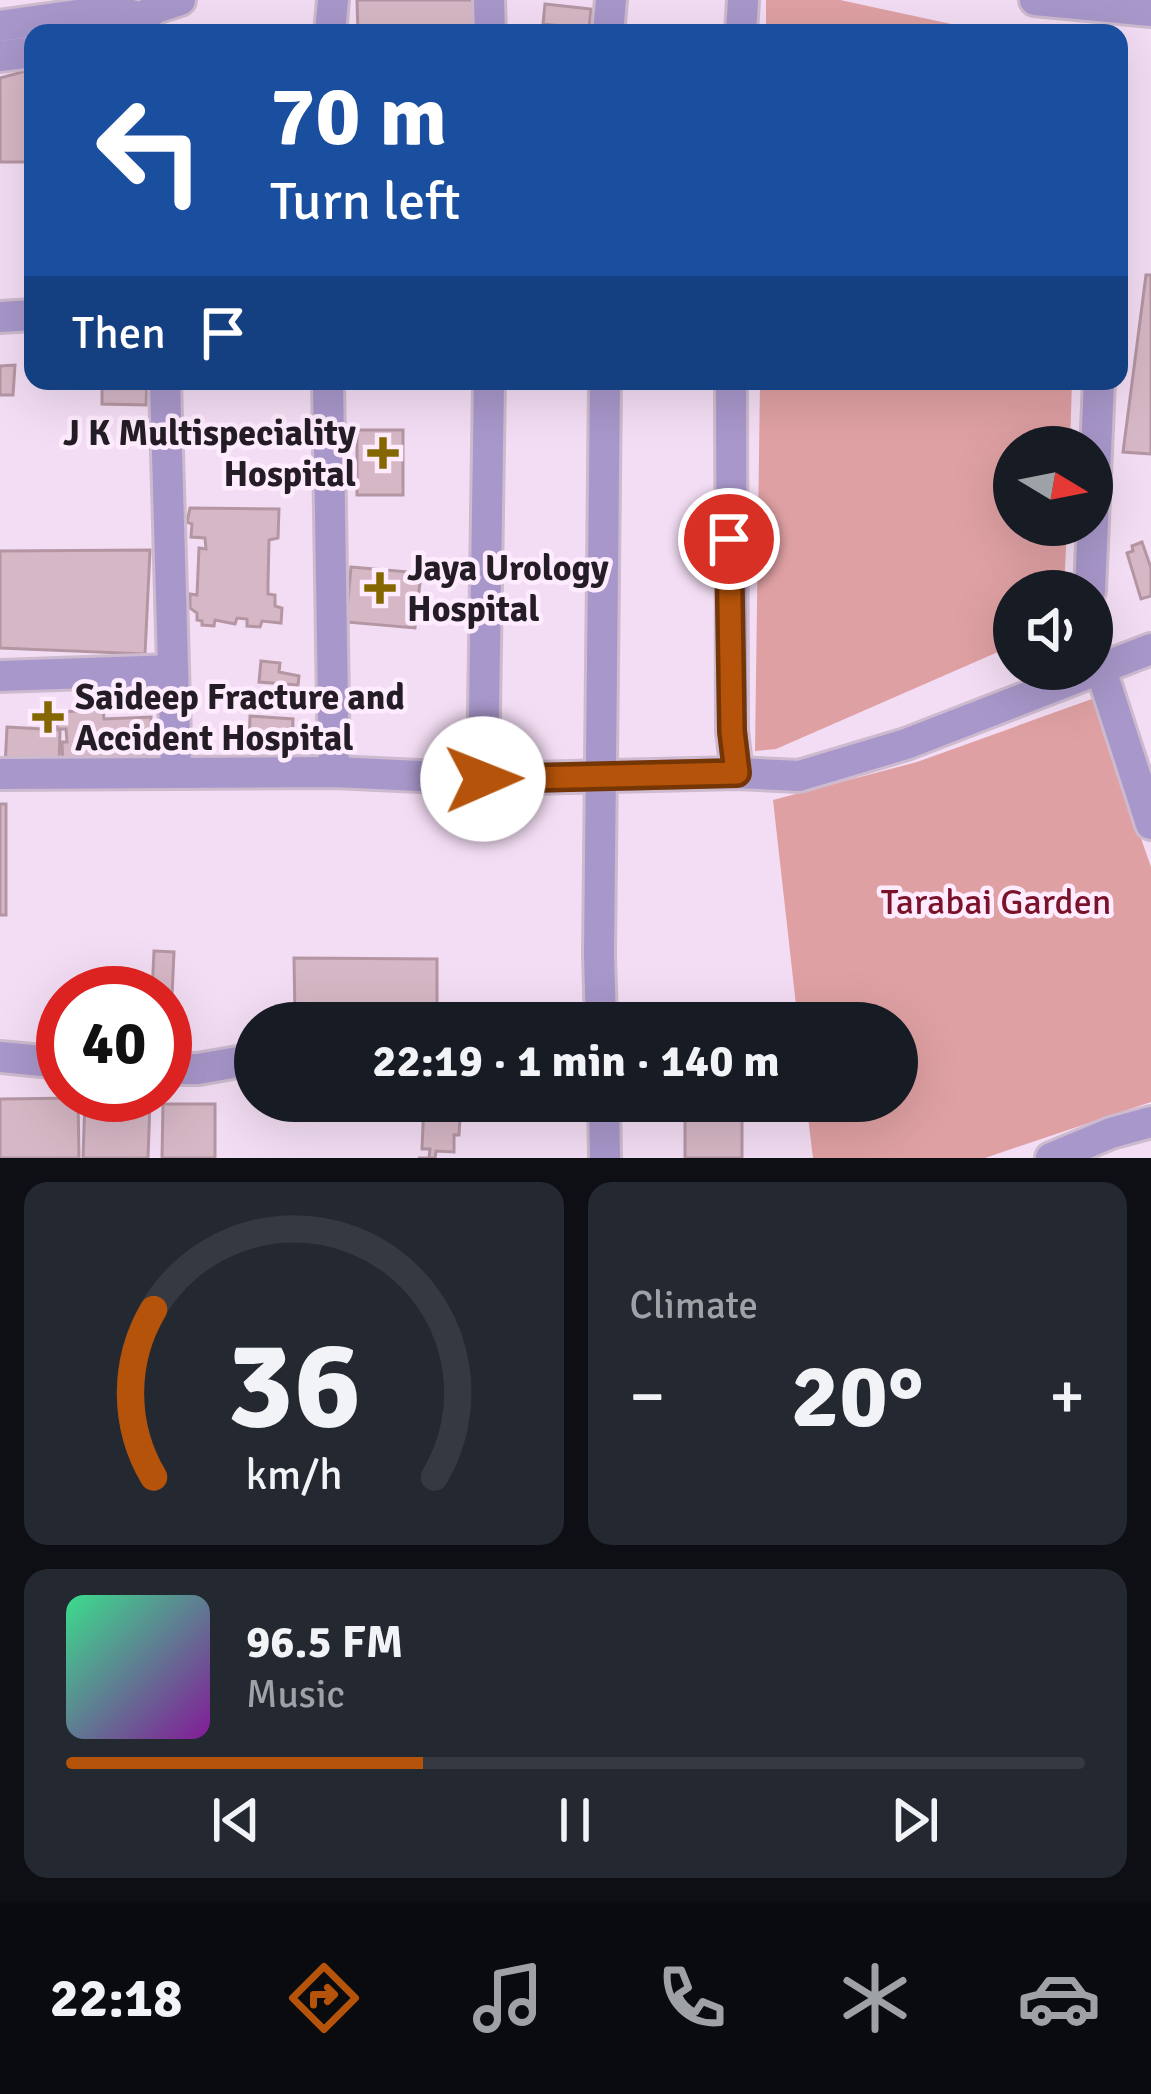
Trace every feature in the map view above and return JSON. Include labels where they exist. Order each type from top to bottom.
[{"type":"street","points":[[1034,0],[1076,2],[1117,21],[1151,11]]},
{"type":"street","points":[[0,26],[113,10],[156,18]]},
{"type":"street","points":[[165,390],[176,773]]},
{"type":"street","points":[[328,390],[334,772]]},
{"type":"street","points":[[483,779],[489,390]]},
{"type":"street","points":[[600,1002],[604,390]]},
{"type":"street","points":[[731,390],[732,731],[737,773]]},
{"type":"street","points":[[1091,570],[1100,390]]},
{"type":"street","points":[[1113,654],[1151,649]]},
{"type":"street","points":[[0,676],[173,670]]},
{"type":"street","points":[[0,774],[334,772],[483,779],[799,776],[906,743],[1022,690]]},
{"type":"street","points":[[1107,690],[1151,824]]},
{"type":"street","points":[[0,1058],[36,1061]]},
{"type":"street","points":[[192,1069],[234,1063]]},
{"type":"street","points":[[604,1122],[605,1158]]},
{"type":"street","points":[[1051,1158],[1111,1133],[1151,1123]]},
{"type":"green space","points":[[766,0],[840,0],[951,24],[766,24]]},
{"type":"green space","points":[[760,390],[1072,390],[1071,426],[993,426],[993,546],[1066,546],[1065,570],[993,570],[993,654],[776,749],[755,751]]},
{"type":"green space","name":"Tarabai Garden","points":[[1092,699],[1151,867],[1151,1102],[985,1158],[813,1158],[809,1122],[918,1122],[918,1002],[796,1002],[773,800],[917,762]]},
{"type":"building","points":[[357,0],[474,0],[475,24],[358,24]]},
{"type":"building","points":[[545,4],[591,9],[590,24],[543,24]]},
{"type":"building","points":[[24,71],[24,162],[0,162],[0,78]]},
{"type":"building","points":[[1146,275],[1151,275],[1151,454],[1123,452]]},
{"type":"building","points":[[15,365],[13,395],[0,395],[0,366]]},
{"type":"building","points":[[102,390],[147,390],[146,405],[102,404]]},
{"type":"building","points":[[357,430],[403,430],[403,495],[357,495]]},
{"type":"building","points":[[190,508],[279,509],[278,538],[269,540],[268,594],[275,595],[275,606],[282,608],[281,623],[262,621],[260,627],[247,626],[247,619],[237,618],[235,624],[215,620],[214,626],[197,620],[190,608],[190,594],[197,595],[199,548],[206,549],[205,538],[191,537]]},
{"type":"building","points":[[1142,542],[1151,568],[1151,596],[1141,599],[1127,553]]},
{"type":"building","points":[[150,550],[145,654],[0,648],[0,551]]},
{"type":"building","points":[[351,567],[421,573],[415,628],[346,622]]},
{"type":"building","points":[[261,661],[280,663],[279,672],[299,676],[298,685],[259,682]]},
{"type":"building","points":[[103,710],[104,719],[151,717],[152,769],[63,769],[66,729],[57,729],[56,712]]},
{"type":"building","points":[[250,716],[293,719],[292,749],[249,746]]},
{"type":"building","points":[[7,727],[60,730],[59,769],[5,767]]},
{"type":"building","points":[[0,804],[6,804],[6,915],[0,915]]},
{"type":"building","points":[[154,951],[174,952],[173,966],[153,966]]},
{"type":"building","points":[[294,958],[437,959],[437,1002],[295,1002]]},
{"type":"building","points":[[0,1099],[36,1099],[36,1122],[78,1122],[79,1158],[0,1158]]},
{"type":"building","points":[[192,1104],[215,1104],[215,1158],[162,1158],[163,1122],[192,1122]]},
{"type":"building","points":[[84,1122],[149,1122],[148,1158],[83,1158]]},
{"type":"building","points":[[423,1122],[460,1122],[454,1152],[436,1151],[435,1158],[429,1158],[430,1149],[422,1149]]},
{"type":"building","points":[[685,1122],[742,1122],[742,1158],[685,1158]]},
{"type":"place","name":"J K Multispeciality Hospital","points":[[383,453]]},
{"type":"place","name":"Jaya Urology Hospital","points":[[380,588]]},
{"type":"place","name":"Saideep Fracture and Accident Hospital","points":[[48,717]]},
{"type":"route","points":[[483,779],[737,773],[729,539]]}]
